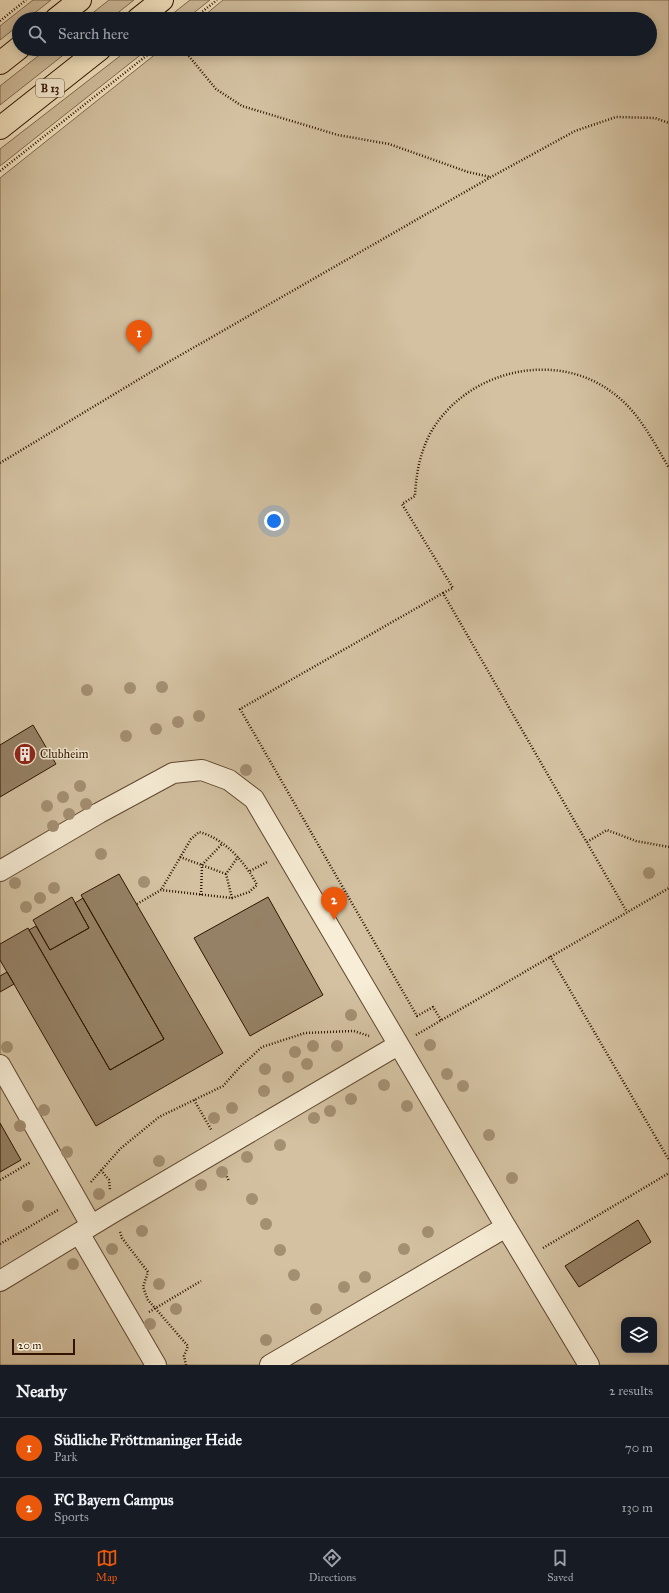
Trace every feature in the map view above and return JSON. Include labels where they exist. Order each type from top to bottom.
[{"type":"main road","points":[[65,12],[80,0]]},
{"type":"main road","points":[[147,12],[162,0]]},
{"type":"main road","points":[[0,63],[12,54]]},
{"type":"main road","name":"B 13","points":[[0,128],[91,56]]},
{"type":"lane","points":[[0,871],[99,813],[173,774],[202,770],[230,780],[254,799],[398,1046],[589,1365]]},
{"type":"lane","points":[[0,1281],[222,1148],[398,1046]]},
{"type":"lane","points":[[0,1065],[76,1197],[85,1229],[132,1322],[156,1365]]},
{"type":"lane","points":[[270,1365],[506,1227]]},
{"type":"path","points":[[0,21],[26,0]]},
{"type":"path","points":[[202,12],[217,0]]},
{"type":"path","points":[[0,170],[146,56]]},
{"type":"path","points":[[189,56],[216,89],[242,106],[338,135],[389,144],[468,172],[491,177]]},
{"type":"path","points":[[0,463],[151,372],[491,177],[575,131],[616,117],[654,118],[669,123]]},
{"type":"path","points":[[441,1020],[433,1007],[417,1016],[240,708],[452,588],[402,504],[415,496],[416,480],[421,455],[432,432],[450,409],[470,391],[493,378],[524,371],[552,369],[583,376],[613,392],[634,412],[669,468]]},
{"type":"path","points":[[443,593],[627,912]]},
{"type":"path","points":[[587,842],[607,830],[636,841],[669,847]]},
{"type":"path","points":[[137,904],[161,890],[191,839],[199,832],[208,834],[238,857],[250,871],[257,885],[249,892],[232,898],[161,890]]},
{"type":"path","points":[[201,895],[202,865],[222,844]]},
{"type":"path","points":[[180,857],[226,874]]},
{"type":"path","points":[[232,898],[226,874],[238,857]]},
{"type":"path","points":[[0,1244],[54,1213],[76,1197],[120,1148],[160,1117],[223,1086],[240,1067],[262,1047],[305,1033],[354,1031],[398,1046],[669,888]]},
{"type":"path","points":[[550,956],[668,1158]]},
{"type":"path","points":[[194,1100],[222,1148]]},
{"type":"path","points":[[0,1180],[32,1162]]},
{"type":"path","points":[[101,1170],[109,1180],[112,1213],[122,1238],[148,1272],[143,1287],[148,1300],[188,1346],[184,1356],[186,1365]]},
{"type":"path","points":[[525,1259],[669,1173]]},
{"type":"path","points":[[132,1322],[201,1282]]},
{"type":"shaded area","points":[[33,0],[51,0],[36,12],[18,12]]},
{"type":"shaded area","points":[[109,0],[134,0],[119,12],[94,12]]},
{"type":"shaded area","points":[[190,0],[210,0],[195,12],[175,12]]},
{"type":"shaded area","points":[[223,0],[669,0],[669,1365],[0,1365],[0,178],[153,56],[657,56],[657,12],[208,12]]},
{"type":"shaded area","points":[[12,17],[12,31],[0,40],[0,26]]},
{"type":"shaded area","points":[[38,56],[62,56],[0,105],[0,86]]},
{"type":"shaded area","points":[[120,56],[139,56],[0,166],[0,149]]},
{"type":"building","name":"Clubheim","points":[[33,725],[56,764],[0,797],[0,745]]},
{"type":"building","points":[[119,874],[223,1053],[96,1126],[0,960],[0,944],[28,928],[110,1070],[164,1039],[81,895]]},
{"type":"building","points":[[72,897],[89,928],[50,950],[33,920]]},
{"type":"building","points":[[268,897],[323,995],[250,1036],[194,938]]},
{"type":"building","points":[[83,898],[164,1039],[110,1070],[29,930],[36,926],[50,950],[89,928],[75,903]]},
{"type":"building","points":[[7,972],[14,984],[0,992],[0,976]]},
{"type":"building","points":[[0,1123],[21,1160],[0,1172]]},
{"type":"building","points":[[638,1220],[651,1242],[579,1287],[565,1266]]},
{"type":"place","name":"Südliche Fröttmaninger Heide","points":[[139,353]]},
{"type":"place","name":"Clubheim","points":[[25,754]]},
{"type":"place","name":"FC Bayern Campus","points":[[334,920]]}]
